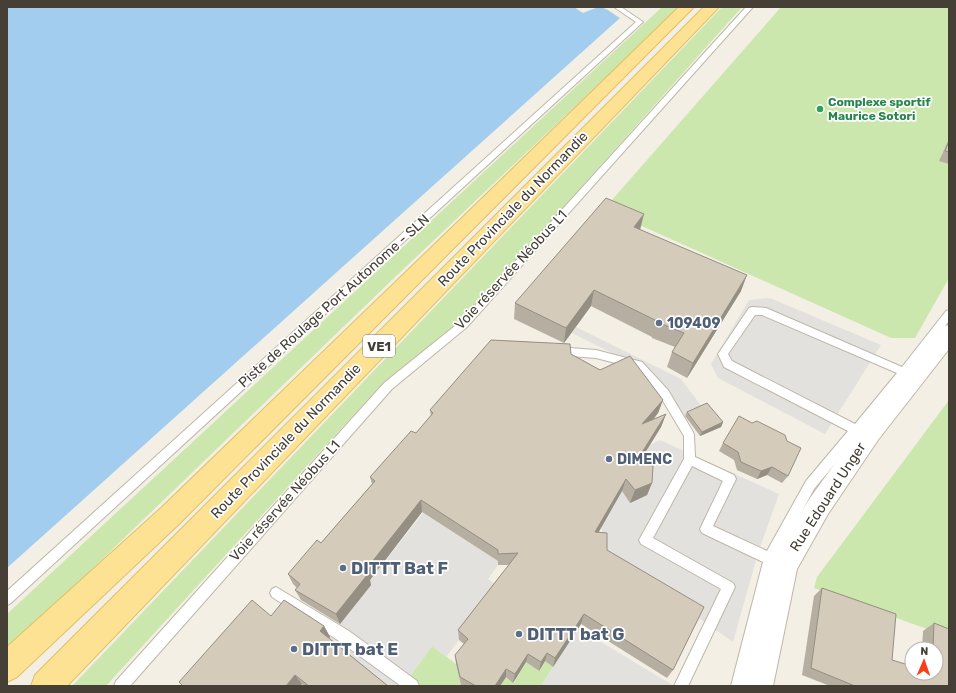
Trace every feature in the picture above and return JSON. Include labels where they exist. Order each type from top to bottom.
[{"type":"main road","name":"Route Provinciale du Normandie","points":[[7,667],[170,516],[687,7]]},
{"type":"main road","name":"Route Provinciale du Normandie","points":[[46,686],[712,7]]},
{"type":"street","name":"Rue Edouard Unger","points":[[758,686],[766,653],[777,562],[819,506],[862,433],[910,374],[949,333]]},
{"type":"lane","name":"Piste de Roulage Port Autonome - SLN","points":[[7,599],[640,22],[617,7]]},
{"type":"lane","name":"Voie réservée Néobus L1","points":[[121,686],[388,386],[464,324],[750,7]]},
{"type":"lane","points":[[862,433],[728,364],[723,354],[752,312],[763,312],[910,374],[949,314]]},
{"type":"lane","points":[[544,350],[596,354],[638,365],[664,393],[690,435],[690,460],[645,540],[728,587],[681,686]]},
{"type":"lane","points":[[690,460],[730,479],[706,529],[777,562],[738,686]]},
{"type":"lane","points":[[276,593],[344,636],[412,686]]},
{"type":"green space","points":[[662,7],[678,7],[7,651],[7,614]]},
{"type":"green space","points":[[722,7],[742,7],[462,321],[381,385],[106,686],[72,686]]},
{"type":"green space","name":"Complexe sportif Maurice Sotori","points":[[781,7],[948,7],[949,9],[949,278],[915,338],[891,338],[604,209]]},
{"type":"green space","points":[[949,400],[949,637],[814,588],[817,577]]},
{"type":"green space","points":[[432,646],[456,664],[462,686],[403,686]]},
{"type":"green space","points":[[545,661],[553,667],[541,686],[500,686],[506,677],[514,683],[526,662],[539,671]]},
{"type":"shaded area","points":[[770,298],[881,345],[825,434],[718,378],[711,364],[749,300]]},
{"type":"shaded area","points":[[576,327],[681,379],[703,408],[684,416],[648,371],[572,333]]},
{"type":"shaded area","points":[[660,440],[779,494],[758,553],[733,642],[693,614],[609,565],[601,527],[622,491],[630,503],[632,474],[650,445]]},
{"type":"shaded area","points":[[423,513],[498,561],[498,565],[488,579],[499,587],[446,657],[432,646],[403,686],[380,686],[326,642],[368,583]]},
{"type":"shaded area","points":[[578,628],[674,686],[541,686]]},
{"type":"water","points":[[7,7],[574,7],[583,13],[599,7],[606,9],[620,18],[7,568]]},
{"type":"building","points":[[949,141],[949,152],[945,151]]},
{"type":"building","points":[[606,198],[644,214],[634,227],[747,275],[693,363],[672,352],[684,333],[657,322],[594,290],[566,328],[515,303]]},
{"type":"building","points":[[491,340],[570,344],[571,354],[600,370],[630,356],[663,400],[642,424],[666,414],[636,462],[653,466],[652,483],[635,490],[626,479],[595,532],[607,533],[607,550],[704,607],[673,670],[584,614],[555,658],[547,653],[541,662],[528,654],[515,674],[506,669],[495,686],[476,686],[460,677],[455,655],[468,639],[458,630],[518,553],[498,554],[498,550],[421,500],[364,572],[368,574],[336,614],[295,590],[300,584],[288,574],[317,540],[321,543],[375,481],[370,477],[411,431],[416,433],[433,413],[430,410]]},
{"type":"building","name":"DIMENC","points":[[707,403],[723,422],[702,432],[687,412]]},
{"type":"building","points":[[739,416],[752,423],[757,421],[785,435],[787,441],[801,448],[788,476],[772,467],[761,471],[741,462],[738,452],[723,443]]},
{"type":"building","points":[[822,588],[896,614],[892,660],[904,664],[904,681],[944,681],[944,641],[933,641],[934,623],[949,629],[949,686],[855,686],[811,668]]},
{"type":"building","points":[[252,600],[271,616],[284,600],[324,626],[320,631],[388,686],[309,686],[295,675],[286,686],[183,686],[179,682]]},
{"type":"place","name":"Complexe sportif Maurice Sotori","points":[[820,109]]},
{"type":"place","name":"109409","points":[[659,323]]},
{"type":"place","name":"DIMENC","points":[[609,459]]},
{"type":"place","name":"DITTT Bat F","points":[[343,568]]},
{"type":"place","name":"DITTT bat G","points":[[519,634]]},
{"type":"place","name":"DITTT bat E","points":[[294,649]]}]
